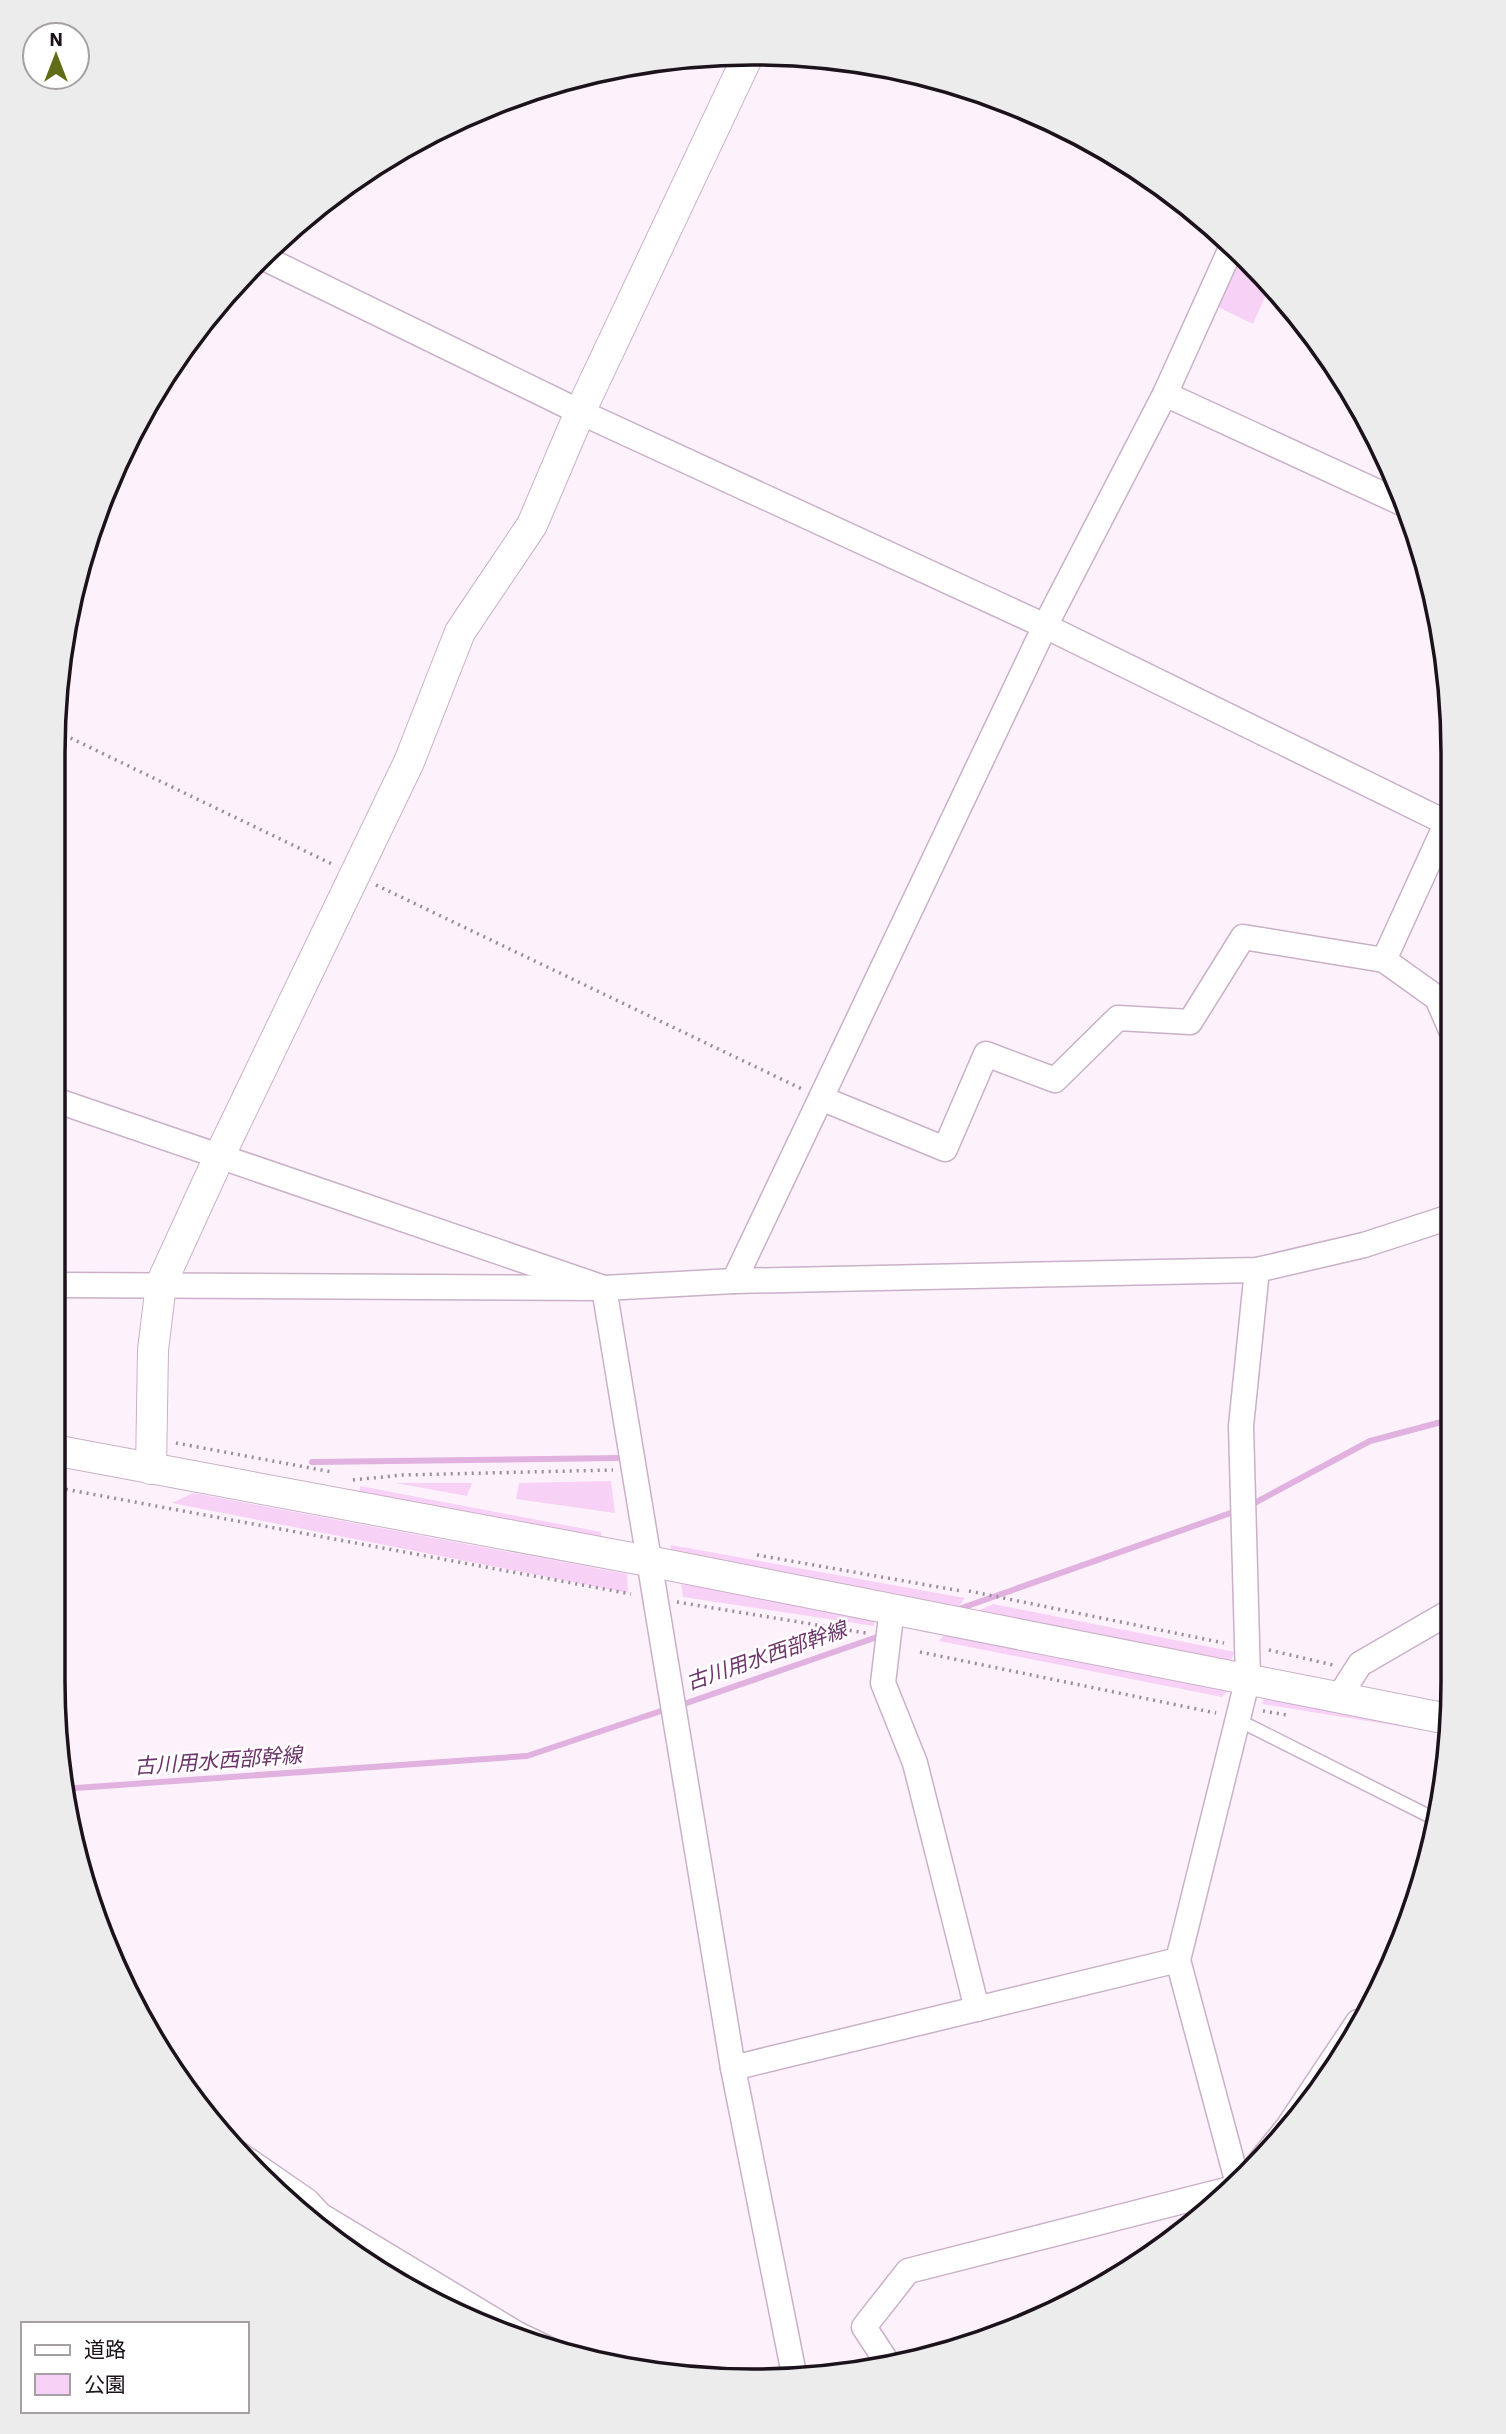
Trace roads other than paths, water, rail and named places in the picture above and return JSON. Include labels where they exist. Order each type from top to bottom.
[{"type":"street","points":[[151,1468],[153,1350],[161,1284],[220,1155],[410,762],[460,632],[532,525],[580,412],[744,65]]},
{"type":"street","points":[[734,1280],[823,1099],[1045,626],[1165,394],[1228,255]]},
{"type":"street","points":[[271,261],[580,412],[1045,626],[1441,815]]},
{"type":"street","points":[[1165,394],[1392,499]]},
{"type":"street","points":[[1384,960],[1441,838]]},
{"type":"street","points":[[823,1099],[945,1149],[986,1054],[1055,1080],[1118,1017],[1191,1022],[1243,937],[1384,960],[1437,998],[1441,1007]]},
{"type":"street","points":[[65,1103],[604,1289]]},
{"type":"street","points":[[65,1285],[604,1289],[734,1280],[1257,1270],[1364,1245],[1441,1220]]},
{"type":"street","points":[[1233,2174],[1178,1960],[1227,1717],[1248,1678],[1241,1426],[1257,1270]]},
{"type":"street","points":[[604,1289],[636,1469],[648,1561],[733,2068],[793,2368]]},
{"type":"street","points":[[65,1452],[348,1503],[1440,1717]]},
{"type":"street","points":[[892,1608],[883,1683],[915,1763],[977,2009]]},
{"type":"street","points":[[1339,1697],[1360,1664],[1441,1617]]},
{"type":"street","points":[[733,2068],[1178,1960]]},
{"type":"street","points":[[286,2186],[307,2201],[311,2208]]},
{"type":"street","points":[[883,2357],[864,2328],[908,2271],[1214,2192]]},
{"type":"street","points":[[351,2239],[460,2303]]},
{"type":"lane","points":[[1227,1717],[1428,1816]]},
{"type":"waterway","name":"古川用水西部幹線","points":[[1249,1506],[1370,1441],[1441,1422]]},
{"type":"waterway","points":[[312,1462],[618,1458]]},
{"type":"waterway","name":"古川用水西部幹線","points":[[956,1610],[1239,1510]]},
{"type":"waterway","name":"古川用水西部幹線","points":[[678,1706],[883,1635]]},
{"type":"waterway","name":"古川用水西部幹線","points":[[74,1788],[527,1756],[667,1709]]}]
